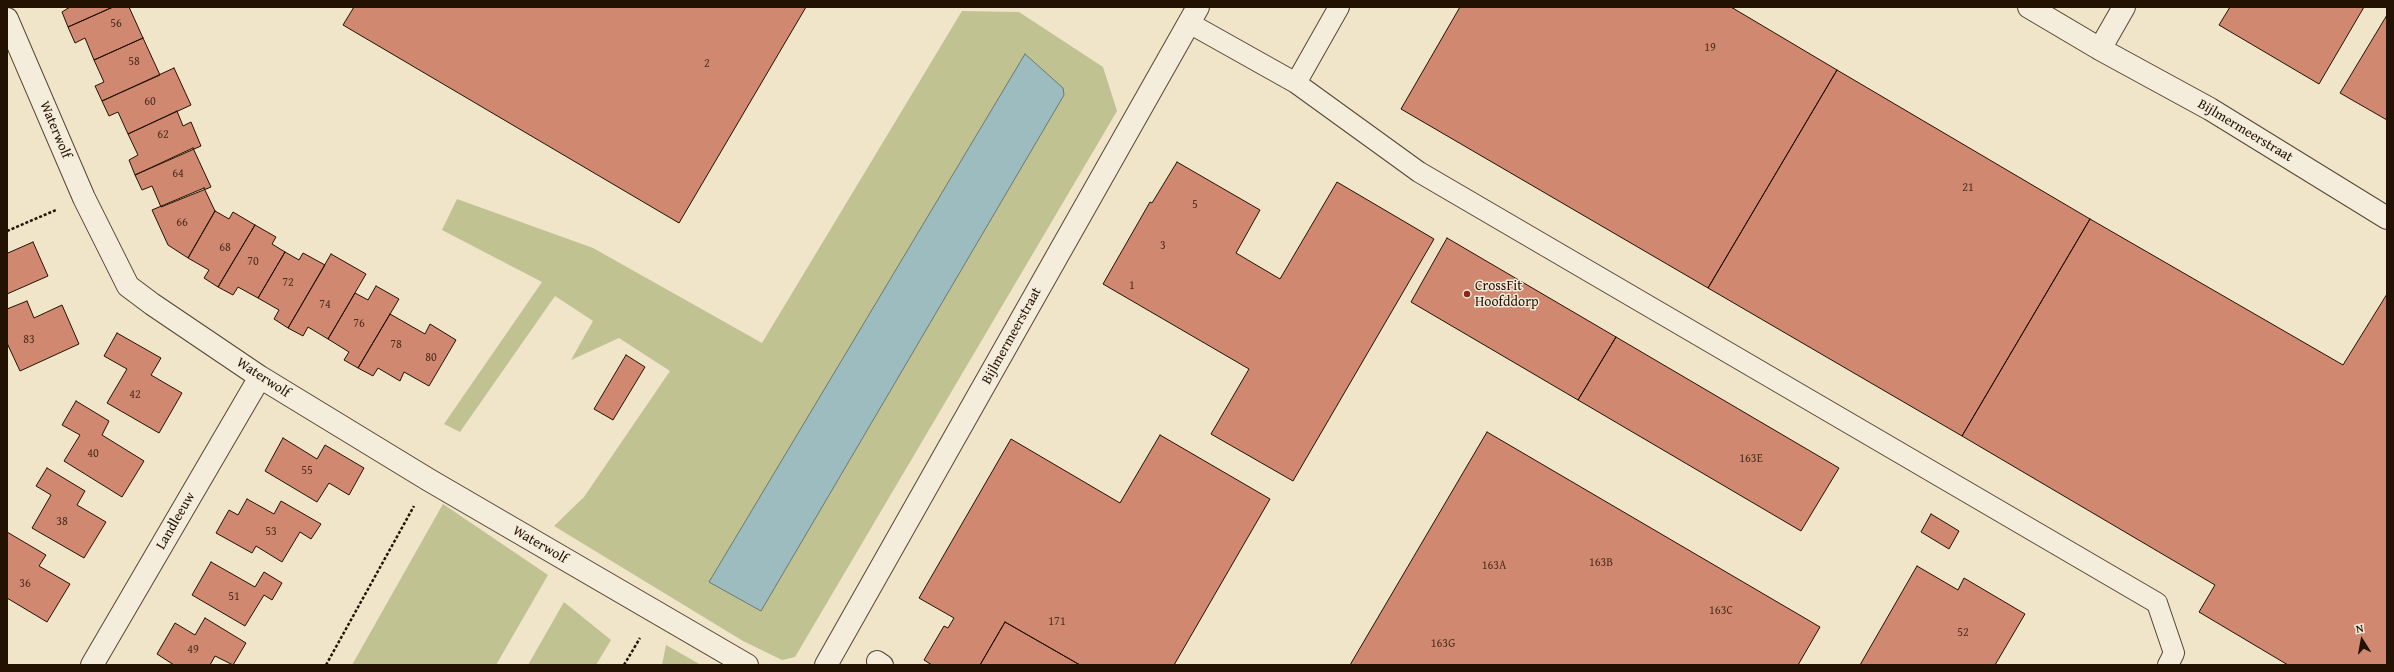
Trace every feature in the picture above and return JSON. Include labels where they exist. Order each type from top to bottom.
[{"type":"street","name":"Bijlmermeerstraat","points":[[2029,7],[2100,49],[2210,109],[2385,212]]},
{"type":"street","points":[[2100,49],[2124,7]]},
{"type":"street","name":"Bijlmermeerstraat","points":[[826,665],[1194,15]]},
{"type":"street","name":"Waterwolf","points":[[7,19],[84,198],[128,286],[260,377],[429,480],[747,665]]},
{"type":"street","name":"Landleeuw","points":[[92,665],[260,377]]},
{"type":"lane","points":[[1296,83],[1339,7]]},
{"type":"lane","points":[[1194,15],[1296,83],[1419,172],[2157,603],[2174,654],[2168,665]]},
{"type":"path","points":[[7,231],[84,198]]},
{"type":"path","points":[[326,665],[429,480]]},
{"type":"green space","points":[[962,11],[1019,12],[1103,67],[1117,111],[795,657],[782,660],[743,641],[554,526],[584,497],[670,371],[619,338],[571,360],[593,321],[555,296],[460,432],[444,424],[542,282],[442,230],[457,199],[593,248],[762,343]]},
{"type":"green space","points":[[443,504],[548,575],[496,665],[352,665]]},
{"type":"green space","points":[[564,602],[611,640],[596,665],[528,665]]},
{"type":"green space","points":[[666,645],[701,665],[662,665]]},
{"type":"water","points":[[1025,54],[1063,88],[1064,95],[761,611],[709,582]]},
{"type":"building","points":[[70,7],[113,7],[68,27],[62,12]]},
{"type":"building","points":[[113,7],[129,7],[143,38],[94,60],[85,38],[75,43],[68,27]]},
{"type":"building","points":[[354,7],[806,7],[679,223],[343,25]]},
{"type":"building","points":[[1460,7],[1731,7],[1837,70],[1708,288],[1401,109]]},
{"type":"building","points":[[2230,7],[2364,7],[2319,84],[2219,25]]},
{"type":"building","points":[[2387,15],[2387,120],[2340,93]]},
{"type":"building","points":[[143,38],[160,75],[102,101],[95,86],[104,82],[94,60]]},
{"type":"building","points":[[174,68],[191,105],[128,134],[118,112],[109,116],[102,101]]},
{"type":"building","points":[[1837,70],[2090,219],[1962,436],[1708,288]]},
{"type":"building","points":[[177,111],[183,126],[191,122],[201,146],[135,175],[129,160],[138,155],[128,134]]},
{"type":"building","points":[[193,148],[211,187],[161,207],[152,186],[142,190],[135,175]]},
{"type":"building","points":[[1177,162],[1260,210],[1236,253],[1280,279],[1337,182],[1434,239],[1293,481],[1211,434],[1249,369],[1103,284],[1150,202],[1152,203]]},
{"type":"building","points":[[204,188],[215,211],[188,258],[168,245],[152,210]]},
{"type":"building","points":[[215,211],[229,219],[233,212],[255,225],[218,287],[204,278],[209,270],[188,258]]},
{"type":"building","points":[[2090,219],[2343,365],[2387,294],[2387,665],[2288,665],[2199,612],[2215,585],[1962,436]]},
{"type":"building","points":[[255,225],[276,237],[272,244],[285,252],[258,298],[238,287],[233,295],[218,287]]},
{"type":"building","points":[[1447,238],[1616,337],[1578,400],[1411,302]]},
{"type":"building","points":[[33,242],[48,276],[7,294],[7,250],[8,253]]},
{"type":"building","points":[[285,252],[299,260],[303,253],[325,265],[288,328],[274,319],[279,310],[258,298]]},
{"type":"building","points":[[331,254],[366,274],[328,339],[308,327],[303,336],[288,328]]},
{"type":"building","points":[[376,286],[399,299],[358,368],[344,360],[349,352],[328,339],[355,293],[368,300]]},
{"type":"building","points":[[27,301],[34,318],[62,305],[79,344],[20,371],[7,343],[7,309]]},
{"type":"building","points":[[390,314],[425,334],[430,324],[456,340],[429,386],[404,372],[400,381],[378,368],[373,376],[358,368]]},
{"type":"building","points":[[117,333],[161,358],[151,375],[182,393],[159,433],[107,403],[127,369],[104,356]]},
{"type":"building","points":[[1616,337],[1839,468],[1801,531],[1578,400]]},
{"type":"building","points":[[626,355],[645,367],[613,420],[594,409]]},
{"type":"building","points":[[76,401],[109,421],[102,435],[144,461],[122,497],[64,461],[80,435],[62,425]]},
{"type":"building","points":[[1487,432],[1820,627],[1798,665],[1350,665]]},
{"type":"building","points":[[1160,435],[1270,499],[1174,665],[1080,665],[1005,622],[980,665],[932,665],[924,660],[944,626],[948,628],[954,618],[919,598],[1011,439],[1120,503]]},
{"type":"building","points":[[283,438],[317,459],[325,445],[364,468],[349,495],[329,483],[317,502],[265,471]]},
{"type":"building","points":[[47,468],[85,491],[77,505],[106,522],[84,558],[32,528],[51,495],[36,486]]},
{"type":"building","points":[[247,499],[274,514],[281,501],[321,524],[311,539],[300,532],[282,562],[256,546],[252,553],[216,533],[229,510],[238,515]]},
{"type":"building","points":[[1931,514],[1959,531],[1949,549],[1921,532]]},
{"type":"building","points":[[7,532],[46,555],[39,566],[70,584],[47,622],[7,598]]},
{"type":"building","points":[[211,562],[255,587],[264,572],[282,583],[272,600],[264,595],[245,626],[192,595]]},
{"type":"building","points":[[1917,566],[1958,590],[1964,578],[2025,614],[1995,665],[1860,665]]},
{"type":"building","points":[[205,618],[246,643],[233,665],[215,656],[210,665],[174,665],[157,654],[175,623],[195,635]]},
{"type":"building","points":[[1005,622],[1080,665],[980,665]]},
{"type":"place","name":"CrossFit Hoofddorp","points":[[1467,294]]}]
